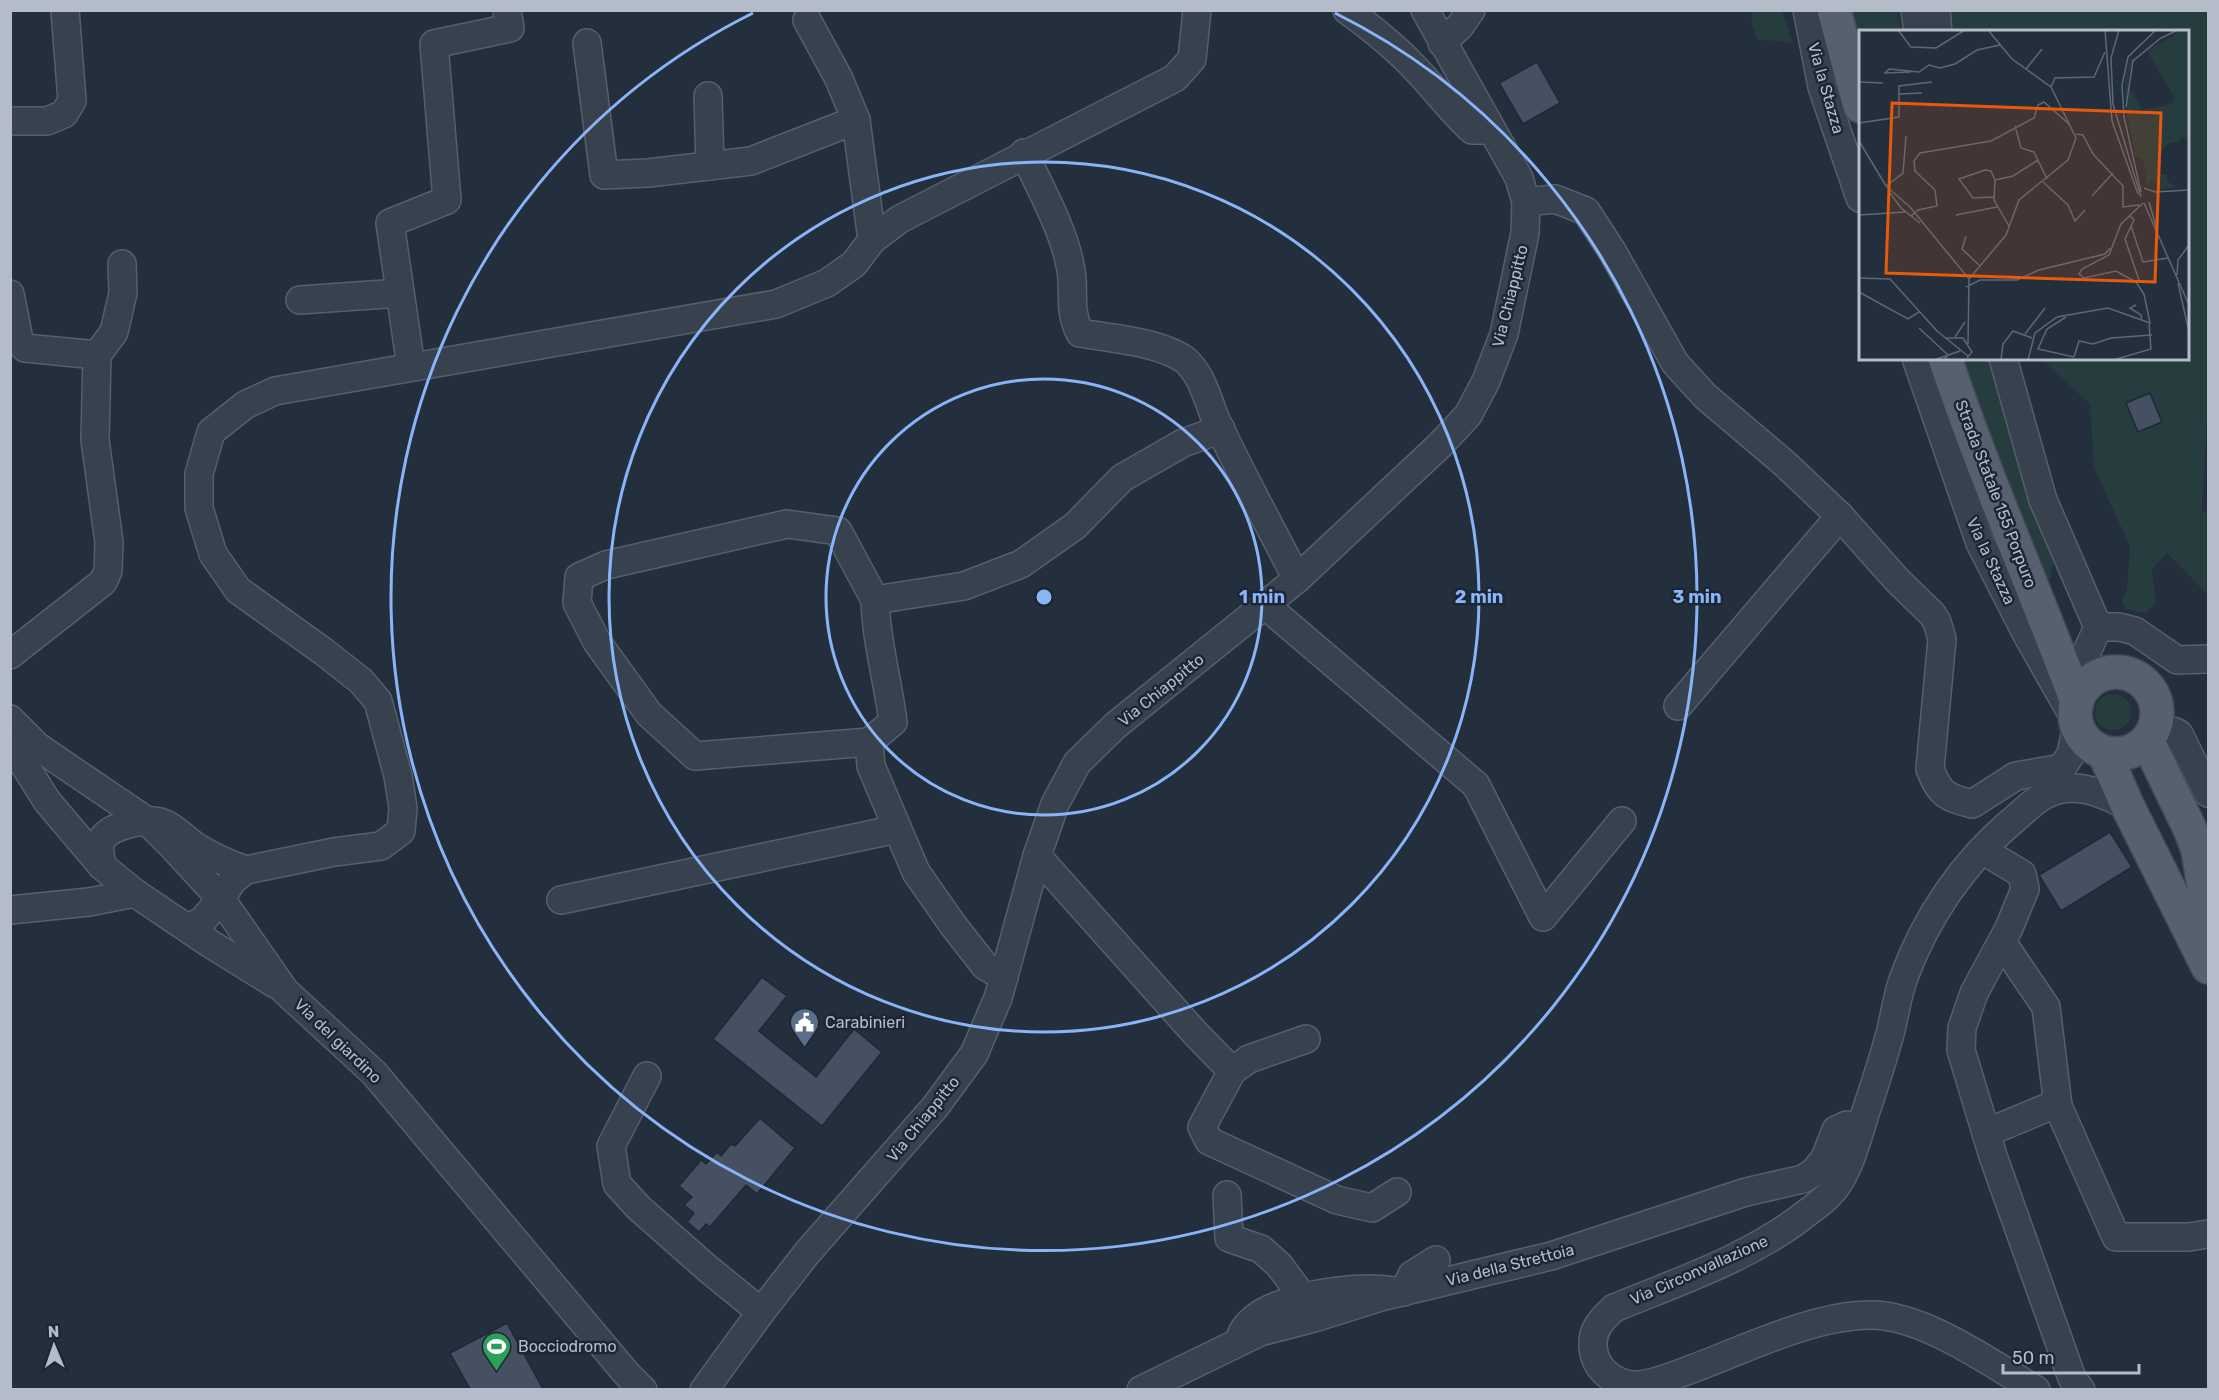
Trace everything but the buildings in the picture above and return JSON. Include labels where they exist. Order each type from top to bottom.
[{"type":"main road","points":[[1834,10],[1859,103]]},
{"type":"main road","name":"Strada Statale 155 Porpuro","points":[[1946,360],[2032,589],[2050,629],[2077,716]]},
{"type":"main road","points":[[2050,629],[2095,668],[2100,676],[2085,686],[2077,716],[2089,744],[2102,752],[2122,753],[2160,736]]},
{"type":"main road","points":[[2095,668],[2133,676],[2144,683],[2152,693],[2157,717],[2154,729],[2160,736],[2190,829],[2203,848],[2203,927],[2208,967]]},
{"type":"main road","points":[[2102,752],[2157,865],[2203,927]]},
{"type":"main road","points":[[2157,865],[2203,848]]},
{"type":"street","points":[[10,121],[47,121],[64,114],[72,101],[65,10]]},
{"type":"street","points":[[411,367],[390,223],[447,200],[434,44],[510,28],[507,10]]},
{"type":"street","points":[[188,928],[202,921],[221,898],[231,881],[246,870],[334,852],[381,846],[401,831],[403,807],[396,765],[378,701],[361,681],[238,590],[213,554],[199,508],[199,474],[211,432],[245,405],[275,391],[776,304],[827,283],[854,264],[872,240],[900,219],[1024,153],[1174,78],[1192,59],[1197,10]]},
{"type":"street","points":[[1347,10],[1377,32],[1412,65],[1456,116],[1472,130],[1491,130]]},
{"type":"street","name":"Via Chiappitto","points":[[704,1389],[807,1253],[935,1107],[974,1054],[998,998],[1037,855],[1055,804],[1077,763],[1116,725],[1297,579],[1439,447],[1468,415],[1486,381],[1504,334],[1525,233],[1526,202],[1519,178],[1425,10]]},
{"type":"street","points":[[1442,43],[1460,26],[1471,10]]},
{"type":"street","name":"Via la Stazza","points":[[1807,10],[1822,87],[1859,195]]},
{"type":"street","points":[[1916,10],[1918,30]]},
{"type":"street","points":[[1936,10],[1938,30]]},
{"type":"street","points":[[807,20],[839,79],[856,120],[872,240]]},
{"type":"street","points":[[586,44],[604,175],[648,173],[752,161],[856,120]]},
{"type":"street","points":[[708,96],[710,166]]},
{"type":"street","points":[[1024,153],[1064,241],[1071,267],[1073,320],[1080,333],[1131,341],[1170,352],[1186,361],[1202,385],[1221,429],[1297,579]]},
{"type":"street","points":[[1526,202],[1555,199],[1586,211],[1612,251],[1675,363],[1705,396],[1840,516],[1937,622],[1942,639],[1930,769],[1937,787],[1951,798],[1972,804],[2016,776],[2055,785],[2093,790],[2128,807]]},
{"type":"street","points":[[10,655],[103,582],[108,571],[109,542],[95,440],[97,355],[114,332],[123,292],[122,264]]},
{"type":"street","points":[[300,300],[400,292]]},
{"type":"street","points":[[10,294],[19,340],[25,348],[97,355]]},
{"type":"street","name":"Via la Stazza","points":[[1917,360],[1980,543],[2026,633],[2077,716]]},
{"type":"street","points":[[2004,360],[2043,500],[2098,627],[2095,668]]},
{"type":"street","points":[[875,600],[964,586],[1021,564],[1075,526],[1122,478],[1183,443],[1221,429]]},
{"type":"street","points":[[1678,706],[1840,516]]},
{"type":"street","points":[[787,524],[838,531],[875,600],[876,624],[888,682],[892,722],[868,742],[695,756],[649,714],[597,642],[577,603],[579,577],[606,565],[787,524]]},
{"type":"street","points":[[1264,605],[1476,785],[1543,917],[1622,822]]},
{"type":"street","points":[[2098,627],[2120,627],[2135,631],[2177,660],[2208,659]]},
{"type":"street","points":[[2055,785],[2075,744],[2077,716]]},
{"type":"street","name":"Via del giardino","points":[[10,719],[38,747],[147,821],[221,898],[285,991],[374,1073],[541,1274],[626,1373],[643,1389]]},
{"type":"street","points":[[2160,736],[2179,734],[2208,793]]},
{"type":"street","points":[[10,742],[47,801],[102,866],[135,893],[285,991]]},
{"type":"street","points":[[868,742],[871,766],[916,872],[985,966],[1004,977]]},
{"type":"street","name":"Via Circonvallazione","points":[[2036,1389],[1924,1327],[1896,1317],[1872,1315],[1820,1321],[1655,1381],[1632,1385],[1616,1380],[1603,1371],[1594,1355],[1593,1338],[1599,1321],[1614,1308],[1747,1251],[1787,1229],[1835,1188],[1845,1170],[1860,1128],[1890,1034],[1903,979],[1923,932],[1949,891],[1990,840],[2055,785],[2102,752]]},
{"type":"street","points":[[102,866],[99,848],[103,838],[114,830],[129,824],[147,821],[162,822],[217,858],[246,870]]},
{"type":"street","points":[[561,900],[897,829]]},
{"type":"street","points":[[1982,850],[2022,874],[2025,889],[2002,942],[1974,993],[1962,1028],[1961,1050],[1986,1133],[2072,1378],[2081,1389]]},
{"type":"street","points":[[1037,855],[1195,1033],[1232,1071]]},
{"type":"street","points":[[10,910],[89,902],[135,893]]},
{"type":"street","points":[[2002,942],[2046,1007],[2058,1106],[2116,1237],[2189,1237],[2208,1234]]},
{"type":"street","points":[[1306,1038],[1249,1059],[1232,1071],[1202,1127],[1209,1141],[1337,1200],[1372,1208],[1396,1192]]},
{"type":"street","points":[[647,1076],[611,1146],[617,1184],[639,1208],[761,1312]]},
{"type":"street","points":[[1986,1133],[2046,1108],[2058,1106]]},
{"type":"street","name":"Via della Strettoia","points":[[1141,1389],[1260,1332],[1404,1292],[1551,1256],[1746,1192],[1803,1179],[1814,1172],[1825,1158],[1836,1130],[1847,1125],[1860,1128]]},
{"type":"street","points":[[1227,1195],[1229,1238],[1261,1249],[1279,1265],[1302,1296]]},
{"type":"street","points":[[1238,1341],[1245,1327],[1256,1316],[1302,1296],[1371,1289],[1404,1292],[1412,1275],[1436,1260]]},
{"type":"green space","points":[[1751,11],[1782,11],[1793,43],[1757,39],[1752,25]]},
{"type":"green space","points":[[1848,11],[1898,11],[1901,30],[1859,30],[1859,66]]},
{"type":"green space","points":[[1930,11],[2208,11],[2208,400],[2202,511],[2208,512],[2208,595],[2167,553],[2152,570],[2156,602],[2146,613],[2125,609],[2122,601],[2127,590],[2130,546],[2094,468],[2090,404],[2042,360],[2189,360],[2189,30],[1935,30]]},
{"type":"green space","points":[[1963,360],[1994,360],[2055,556],[2048,587]]},
{"type":"green space","points":[[2113,694],[2126,699],[2131,712],[2126,725],[2113,730],[2100,725],[2095,712],[2100,699]]},
{"type":"place","name":"Carabinieri","points":[[804,1048]]},
{"type":"place","name":"Bocciodromo","points":[[497,1372]]}]
